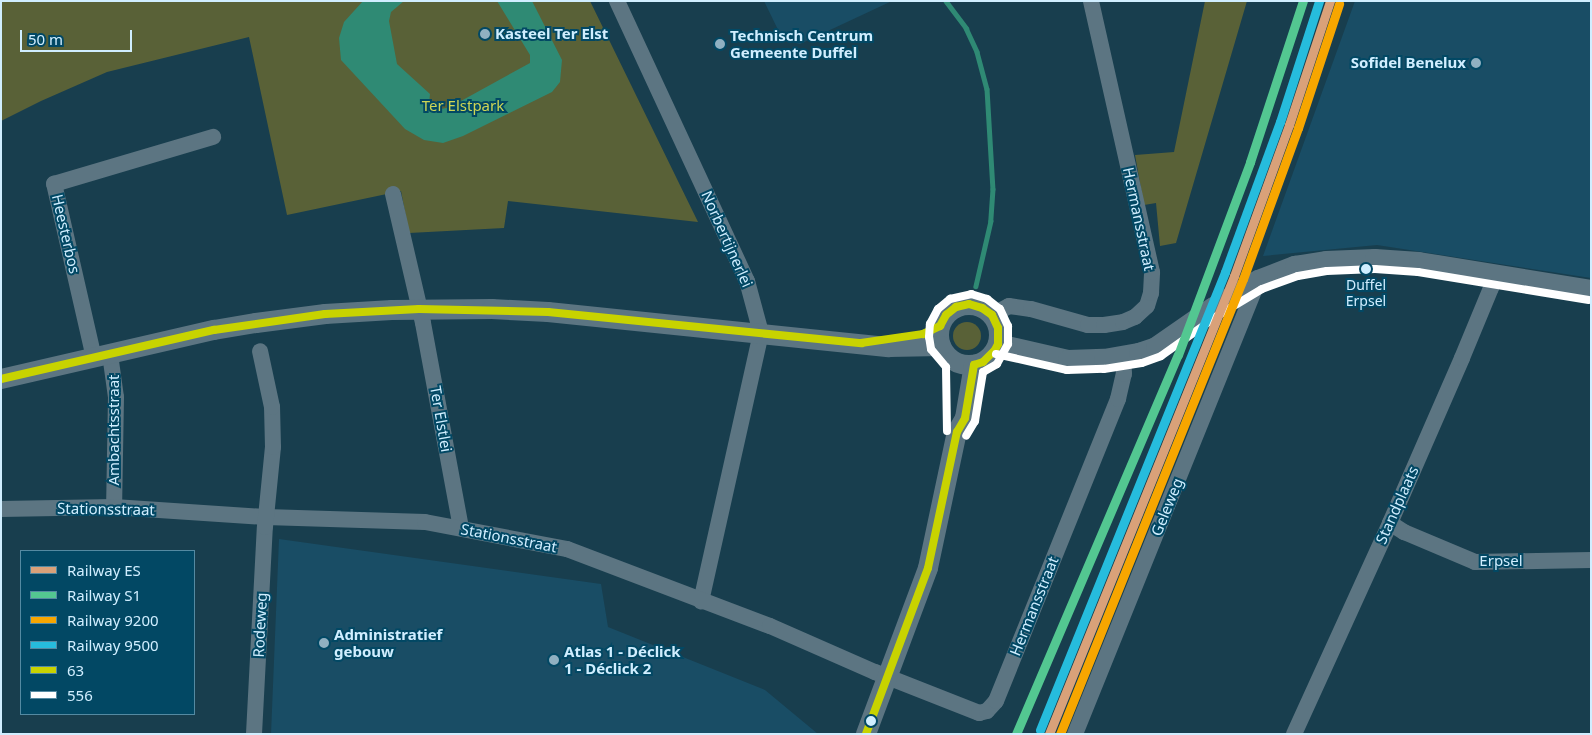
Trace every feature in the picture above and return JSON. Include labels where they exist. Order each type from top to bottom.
[{"type":"street","name":"Norbertijnerlei","points":[[617,1],[748,281],[761,333],[701,601]]},
{"type":"street","name":"Hermansstraat","points":[[992,315],[1009,306],[1031,309],[1088,325],[1123,322],[1135,317],[1147,306],[1151,293],[1152,272],[1091,1]]},
{"type":"street","name":"Heesterbos","points":[[102,356],[54,184],[213,137]]},
{"type":"street","name":"Ter Elstlei","points":[[393,194],[419,309],[461,528]]},
{"type":"street","points":[[998,344],[1068,360],[1123,357],[1156,347],[1212,308],[1258,280],[1295,266],[1326,261],[1376,259],[1419,262],[1591,290]]},
{"type":"street","name":"Standplaats","points":[[1294,734],[1390,523],[1491,288],[1493,274]]},
{"type":"street","name":"Geleweg","points":[[1075,734],[1258,280]]},
{"type":"street","points":[[969,304],[982,308],[992,315],[998,328],[998,344],[990,357],[965,363],[947,356],[941,346],[939,337],[940,326],[946,315],[956,308],[969,304]]},
{"type":"street","points":[[1,379],[256,322],[334,313],[419,309],[492,309],[548,312],[861,343],[889,348],[941,346]]},
{"type":"street","points":[[861,343],[923,334],[940,326]]},
{"type":"street","name":"Rodeweg","points":[[254,734],[266,517],[273,447],[272,407],[260,351]]},
{"type":"street","name":"Ambachtsstraat","points":[[102,356],[116,398],[114,507]]},
{"type":"street","name":"Hermansstraat","points":[[987,711],[996,701],[1112,414],[1124,374],[1123,357]]},
{"type":"street","points":[[866,734],[928,568],[957,432],[965,363]]},
{"type":"street","name":"Stationsstraat","points":[[1,508],[114,507],[266,517],[425,522],[566,549],[778,630],[964,708],[979,713],[987,711]]},
{"type":"street","name":"Erpsel","points":[[1390,523],[1404,532],[1475,562],[1591,560]]},
{"type":"shaded area","points":[[363,1],[404,1],[391,12],[389,21],[397,64],[430,94],[429,104],[437,110],[450,107],[530,63],[530,55],[497,1],[532,1],[562,60],[560,82],[552,92],[463,136],[443,143],[424,140],[405,129],[341,60],[339,38],[344,22]]},
{"type":"shaded area","points":[[764,1],[892,1],[800,44],[783,40]]},
{"type":"shaded area","points":[[1355,1],[1591,1],[1591,278],[1377,245],[1263,256]]},
{"type":"shaded area","points":[[279,539],[601,584],[608,627],[765,690],[818,734],[271,734]]},
{"type":"green space","name":"Ter Elstpark","points":[[1,1],[590,1],[698,222],[508,201],[504,228],[409,233],[401,191],[287,215],[249,37],[107,72],[1,121]]},
{"type":"green space","points":[[1205,1],[1247,1],[1176,243],[1160,246],[1156,203],[1144,205],[1135,155],[1174,152]]},
{"type":"green space","points":[[967,322],[977,326],[981,336],[977,346],[967,350],[957,346],[953,336],[957,326]]},
{"type":"waterway","points":[[946,1],[966,28],[977,52],[987,89],[993,189],[991,221],[976,286]]},
{"type":"rail line","name":"S1","points":[[1016,734],[1178,355],[1250,162],[1303,1]]},
{"type":"rail line","name":"9500","points":[[1040,730],[1225,272],[1280,122],[1319,1]]},
{"type":"rail line","name":"ES","points":[[1049,734],[1234,276],[1289,125],[1330,1]]},
{"type":"rail line","name":"9200","points":[[1060,734],[1243,279],[1298,128],[1339,4]]},
{"type":"transit line","name":"556","points":[[996,354],[1067,370],[1104,369],[1142,363],[1161,356],[1217,316],[1262,289],[1298,276],[1327,271],[1375,269],[1418,272],[1589,300]]},
{"type":"transit line","name":"556","points":[[947,431],[946,367],[931,349],[929,337],[930,324],[938,309],[950,299],[971,294],[987,299],[1000,309],[1008,326],[1008,344],[997,364],[983,372],[975,421],[966,436]]},
{"type":"transit line","name":"63","points":[[1,379],[214,330],[325,314],[419,309],[548,312],[861,343],[923,334],[940,326],[946,315],[956,307],[969,304],[982,308],[992,315],[998,328],[998,344],[995,350],[983,362],[974,365]]},
{"type":"transit line","name":"63","points":[[866,734],[928,568],[957,432],[965,418],[974,365]]},
{"type":"place","name":"Kasteel Ter Elst","points":[[485,34]]},
{"type":"place","name":"Technisch Centrum Gemeente Duffel","points":[[720,44]]},
{"type":"place","name":"Sofidel Benelux","points":[[1476,63]]},
{"type":"place","name":"Duffel Erpsel","points":[[1366,269]]},
{"type":"place","name":"Administratief gebouw","points":[[324,643]]},
{"type":"place","name":"Atlas 1 - Déclick 1 - Déclick 2","points":[[554,660]]}]
